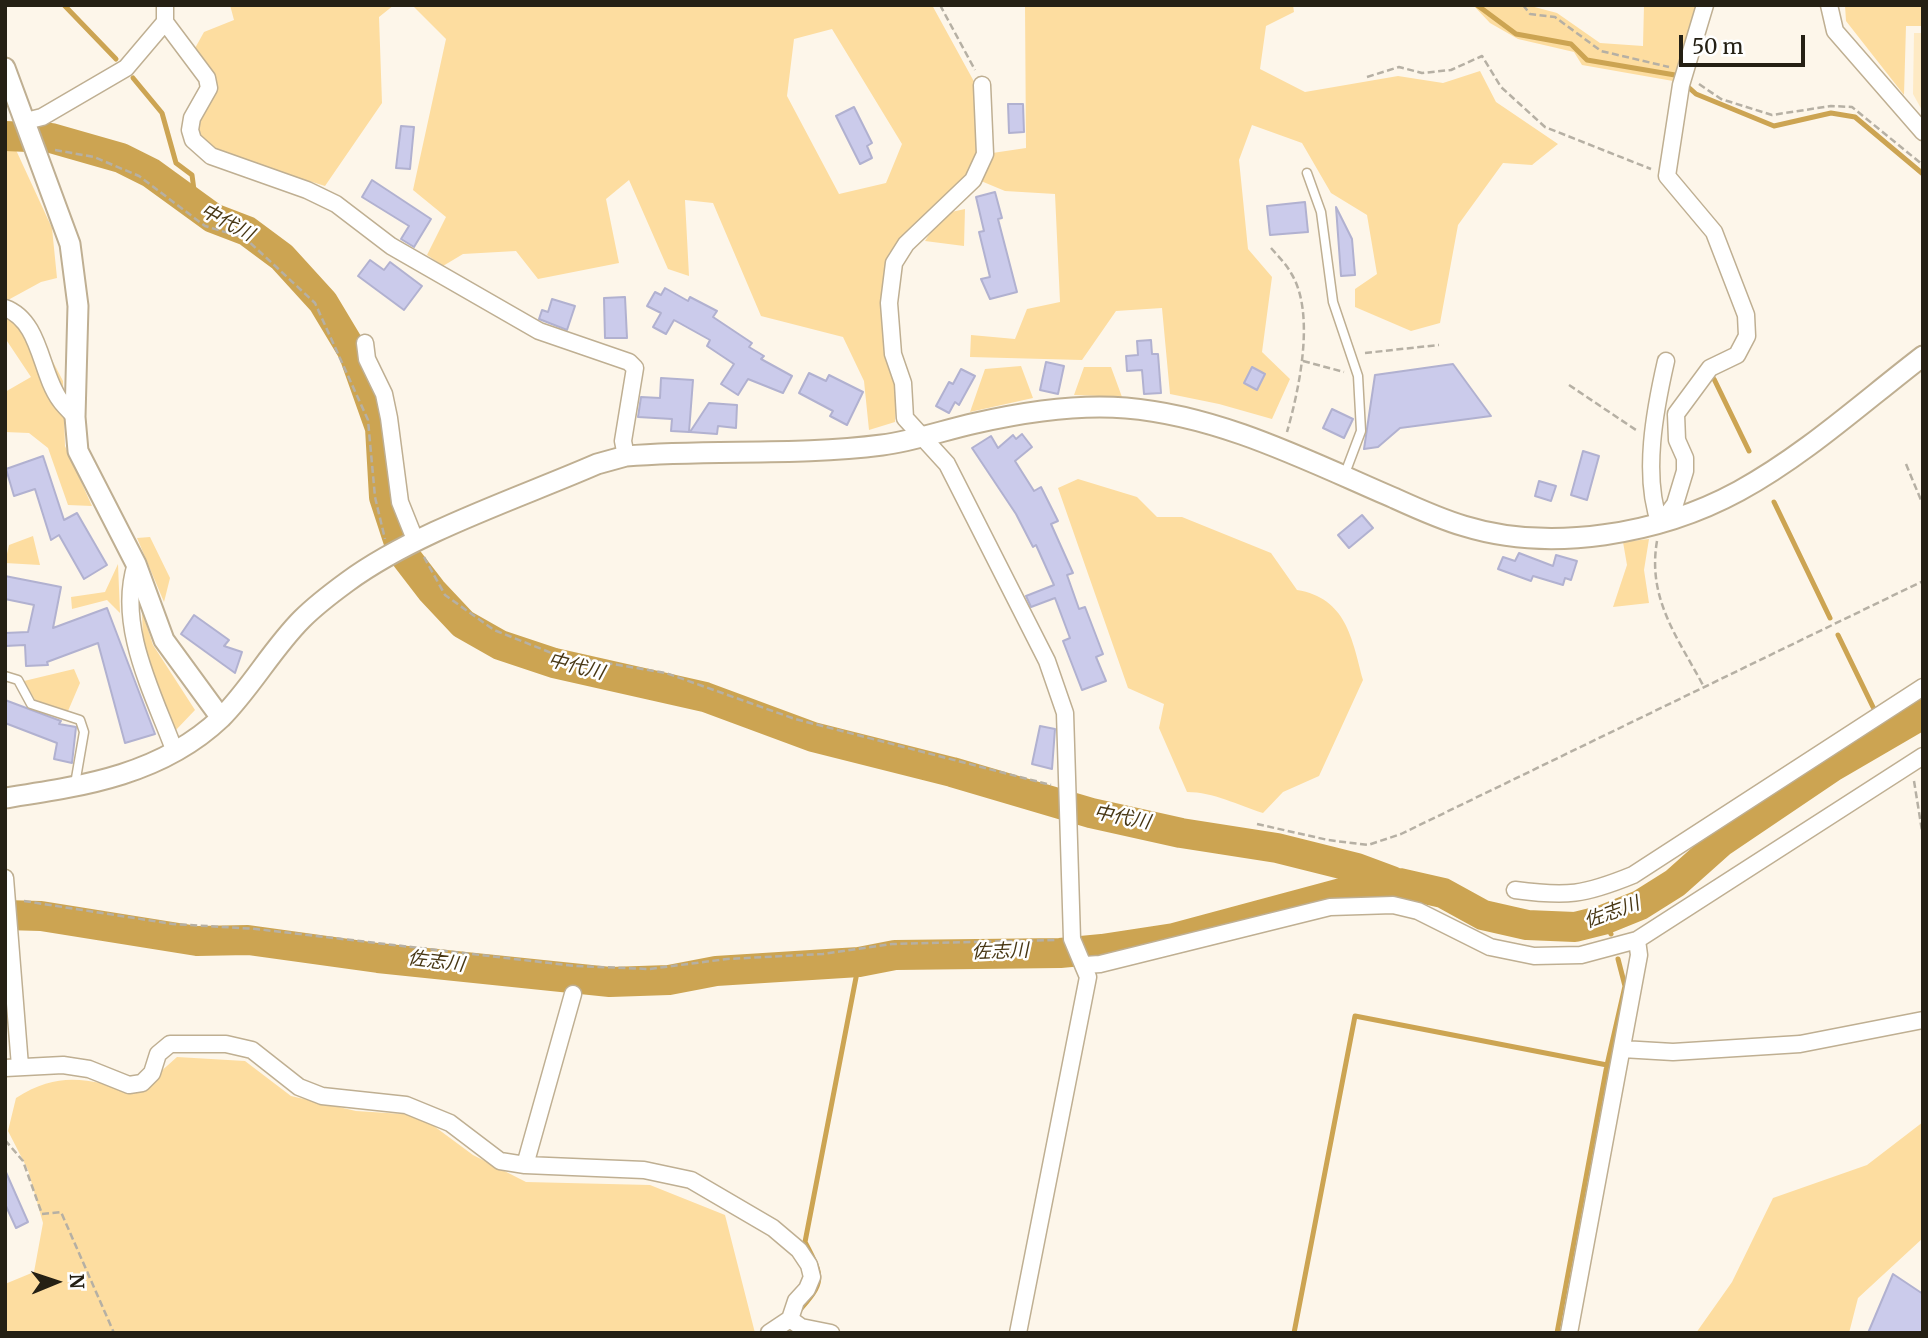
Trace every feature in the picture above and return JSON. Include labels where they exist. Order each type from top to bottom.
[{"type":"street","points":[[1660,524],[1675,504],[1685,471],[1685,458],[1677,440],[1676,414],[1710,368],[1737,355],[1747,336],[1746,315],[1714,232],[1667,176],[1682,80],[1705,5]]},
{"type":"street","points":[[1829,5],[1835,31],[1923,132]]},
{"type":"street","points":[[26,121],[42,117],[126,68],[165,13],[207,78],[209,88],[192,118],[190,130],[193,140],[211,156],[307,190],[336,204],[391,246],[539,331],[629,362],[635,368],[623,441],[626,456]]},
{"type":"street","points":[[5,68],[70,244],[78,306],[75,417],[78,451],[136,564],[164,640],[221,718]]},
{"type":"street","points":[[982,85],[985,154],[973,180],[906,244],[894,263],[889,303],[893,354],[903,383],[905,418],[947,464],[1047,660],[1065,713],[1072,939],[1088,977],[1018,1333]]},
{"type":"street","points":[[5,309],[17,313],[29,328],[59,399],[75,417]]},
{"type":"street","points":[[365,343],[367,359],[384,394],[400,502],[416,542]]},
{"type":"street","points":[[5,798],[74,787],[147,766],[175,752],[221,718],[302,619],[348,581],[416,542],[597,464],[626,456],[867,446],[923,438],[975,423],[1059,409],[1126,408],[1192,419],[1283,449],[1465,527],[1522,537],[1580,537],[1660,524],[1737,492],[1790,459],[1923,356]]},
{"type":"street","points":[[1660,524],[1654,506],[1654,414],[1666,361]]},
{"type":"street","points":[[136,564],[130,582],[133,637],[175,752]]},
{"type":"street","points":[[1515,890],[1562,896],[1594,891],[1633,875],[1923,687]]},
{"type":"street","points":[[1085,965],[1205,940],[1330,907],[1393,905],[1418,911],[1490,947],[1534,956],[1581,955],[1637,940],[1917,759]]},
{"type":"street","points":[[5,878],[9,928],[12,1067],[64,1065],[89,1069],[129,1085],[142,1083],[152,1073],[158,1054],[170,1044],[226,1044],[252,1050],[299,1087],[322,1096],[406,1105],[450,1123],[500,1161],[525,1165],[644,1170],[691,1180],[773,1228],[799,1250],[809,1265],[812,1277],[807,1289],[796,1301],[790,1319],[769,1333]]},
{"type":"street","points":[[1569,1333],[1639,955],[1637,940]]},
{"type":"street","points":[[525,1165],[573,994]]},
{"type":"street","points":[[1622,1049],[1673,1052],[1800,1044],[1923,1020]]},
{"type":"street","points":[[790,1319],[801,1327],[831,1333]]},
{"type":"lane","points":[[1307,173],[1321,212],[1334,302],[1358,376],[1361,431],[1344,476]]},
{"type":"lane","points":[[5,676],[18,680],[31,704],[80,720],[85,733],[74,787]]},
{"type":"path","points":[[940,5],[982,85]]},
{"type":"path","points":[[1523,5],[1530,14],[1555,17],[1601,51],[1667,66],[1682,80],[1721,99],[1772,115],[1830,106],[1852,107],[1923,165]]},
{"type":"path","points":[[1367,77],[1399,67],[1422,73],[1451,70],[1482,56],[1502,87],[1545,127],[1667,176]]},
{"type":"path","points":[[36,147],[94,157],[139,176],[205,226],[245,238],[315,303],[368,420],[375,497],[389,556]]},
{"type":"path","points":[[1271,248],[1293,274],[1301,304],[1303,361],[1300,388],[1283,449]]},
{"type":"path","points":[[1351,355],[1439,345]]},
{"type":"path","points":[[1303,361],[1358,376]]},
{"type":"path","points":[[1569,385],[1654,442]]},
{"type":"path","points":[[1906,464],[1923,505]]},
{"type":"path","points":[[1660,524],[1653,567],[1660,604],[1704,687]]},
{"type":"path","points":[[416,542],[445,594],[494,631],[554,654],[666,673],[795,719],[1067,789]]},
{"type":"path","points":[[1257,824],[1328,840],[1368,845],[1401,834],[1923,581]]},
{"type":"path","points":[[1917,759],[1923,837]]},
{"type":"path","points":[[7,900],[173,924],[256,929],[575,966],[649,969],[727,959],[823,954],[892,944],[1072,939]]},
{"type":"path","points":[[5,1140],[23,1161],[42,1214],[61,1212],[114,1333]]},
{"type":"shaded area","points":[[230,5],[394,5],[379,17],[382,103],[325,186],[206,149],[196,121],[217,84],[194,50],[204,32],[234,20]]},
{"type":"shaded area","points":[[412,5],[932,5],[977,87],[979,155],[1026,148],[1025,5],[1293,5],[1294,12],[1266,26],[1260,69],[1305,92],[1398,76],[1443,83],[1480,71],[1496,102],[1558,144],[1532,165],[1503,163],[1458,225],[1440,323],[1411,331],[1355,307],[1355,289],[1377,274],[1367,215],[1331,193],[1302,143],[1252,125],[1239,160],[1248,249],[1272,277],[1262,352],[1290,379],[1272,419],[1170,394],[1162,308],[1116,311],[1082,360],[970,357],[971,335],[1015,339],[1027,309],[1060,302],[1055,194],[1005,191],[969,176],[889,253],[880,305],[897,391],[895,422],[869,430],[864,381],[843,337],[761,316],[713,203],[685,200],[689,276],[668,269],[629,180],[606,199],[619,263],[538,279],[516,251],[463,254],[443,266],[427,255],[446,217],[413,190],[446,39]],"holes":[[[832,29],[902,144],[886,183],[839,194],[787,96],[794,39]]]},
{"type":"shaded area","points":[[1473,5],[1527,5],[1557,13],[1600,43],[1643,46],[1644,5],[1696,5],[1673,81],[1582,65],[1574,52],[1518,39],[1490,23]]},
{"type":"shaded area","points":[[1845,5],[1923,5],[1923,26],[1906,26],[1904,95],[1846,21]]},
{"type":"shaded area","points":[[1914,33],[1923,33],[1923,112],[1913,94]]},
{"type":"shaded area","points":[[5,148],[16,150],[52,228],[57,278],[41,282],[8,300],[5,300]]},
{"type":"shaded area","points":[[965,209],[964,246],[925,241],[942,214]]},
{"type":"shaded area","points":[[26,310],[63,381],[65,446],[92,506],[68,505],[48,448],[29,433],[5,432],[5,392],[31,377],[5,338],[5,312]]},
{"type":"shaded area","points":[[1021,366],[1033,398],[970,412],[985,369]]},
{"type":"shaded area","points":[[1084,367],[1111,367],[1122,397],[1074,395]]},
{"type":"shaded area","points":[[1078,479],[1137,497],[1157,517],[1182,517],[1271,553],[1297,590],[1313,594],[1337,611],[1350,635],[1363,680],[1319,776],[1283,792],[1263,813],[1216,797],[1187,792],[1159,728],[1164,704],[1128,688],[1058,488]]},
{"type":"shaded area","points":[[33,536],[40,565],[5,563],[9,545]]},
{"type":"shaded area","points":[[150,537],[170,578],[164,602],[137,538]]},
{"type":"shaded area","points":[[1649,539],[1644,570],[1649,603],[1613,607],[1627,565],[1623,542]]},
{"type":"shaded area","points":[[118,564],[120,613],[107,600],[72,609],[71,597],[105,592]]},
{"type":"shaded area","points":[[142,611],[153,645],[195,710],[175,731],[143,643]]},
{"type":"shaded area","points":[[74,669],[80,683],[68,711],[35,700],[24,681]]},
{"type":"shaded area","points":[[177,1057],[245,1061],[291,1096],[356,1111],[419,1115],[473,1155],[526,1182],[650,1185],[725,1215],[755,1333],[5,1333],[5,1284],[34,1272],[43,1223],[28,1170],[8,1131],[16,1098],[47,1083],[62,1080],[90,1081],[139,1091]]},
{"type":"shaded area","points":[[1923,1122],[1923,1238],[1858,1298],[1849,1333],[1696,1333],[1732,1282],[1773,1198],[1867,1165]]},
{"type":"building","points":[[1008,104],[1023,104],[1024,132],[1009,133]]},
{"type":"building","points":[[854,107],[872,143],[867,146],[872,158],[860,164],[836,116]]},
{"type":"building","points":[[401,126],[414,127],[410,169],[396,168]]},
{"type":"building","points":[[372,180],[431,219],[414,247],[401,239],[409,226],[362,197]]},
{"type":"building","points":[[995,192],[1002,218],[998,219],[1017,292],[990,299],[981,279],[990,277],[979,232],[984,231],[976,197]]},
{"type":"building","points":[[1305,202],[1308,232],[1270,235],[1267,206]]},
{"type":"building","points":[[1336,207],[1352,239],[1355,275],[1341,276]]},
{"type":"building","points":[[370,260],[384,270],[390,262],[422,286],[404,310],[358,276]]},
{"type":"building","points":[[665,288],[688,301],[690,297],[717,311],[713,317],[752,343],[749,347],[764,356],[761,359],[792,376],[783,393],[748,379],[738,395],[721,384],[734,364],[707,346],[710,340],[674,320],[666,334],[653,327],[661,313],[647,306],[655,292],[661,295]]},
{"type":"building","points":[[625,297],[627,338],[605,338],[604,298]]},
{"type":"building","points":[[552,299],[575,306],[567,330],[539,319],[542,310],[548,312]]},
{"type":"building","points":[[1151,340],[1152,354],[1158,354],[1161,393],[1144,394],[1142,370],[1127,371],[1126,356],[1138,355],[1137,341]]},
{"type":"building","points":[[1046,362],[1064,366],[1058,394],[1040,390]]},
{"type":"building","points":[[1453,364],[1491,416],[1400,428],[1378,447],[1364,449],[1375,375]]},
{"type":"building","points":[[1252,367],[1265,374],[1257,390],[1244,383]]},
{"type":"building","points":[[961,369],[975,376],[959,405],[955,402],[949,413],[936,406],[949,382],[953,384]]},
{"type":"building","points":[[809,373],[826,381],[829,375],[863,392],[847,425],[830,416],[833,411],[799,393]]},
{"type":"building","points":[[661,378],[693,380],[689,432],[671,431],[672,419],[638,417],[641,397],[660,398]]},
{"type":"building","points":[[709,403],[737,405],[736,428],[718,426],[717,434],[690,432]]},
{"type":"building","points":[[1332,409],[1353,419],[1344,438],[1323,428]]},
{"type":"building","points":[[1022,434],[1032,447],[1015,461],[1034,491],[1041,487],[1058,521],[1051,524],[1073,573],[1067,575],[1079,609],[1085,607],[1103,654],[1096,657],[1106,681],[1082,690],[1063,641],[1070,638],[1055,598],[1031,607],[1026,596],[1054,585],[1036,545],[1033,547],[1016,514],[972,448],[991,436],[998,448],[1013,435],[1016,439]]},
{"type":"building","points":[[1583,451],[1599,456],[1587,500],[1571,495]]},
{"type":"building","points":[[43,456],[64,520],[77,513],[107,565],[84,579],[59,535],[51,540],[35,489],[14,496],[6,469]]},
{"type":"building","points":[[1539,481],[1556,486],[1551,501],[1535,496]]},
{"type":"building","points":[[1362,515],[1373,528],[1349,548],[1338,535]]},
{"type":"building","points":[[1519,553],[1553,566],[1556,555],[1577,561],[1571,580],[1565,578],[1563,585],[1533,576],[1531,581],[1498,569],[1503,557],[1515,561]]},
{"type":"building","points":[[5,576],[61,587],[53,628],[107,608],[155,734],[125,743],[98,643],[47,662],[48,665],[26,666],[25,645],[5,646],[5,633],[28,632],[34,605],[5,599]]},
{"type":"building","points":[[194,615],[229,640],[224,646],[242,652],[235,673],[181,634]]},
{"type":"building","points":[[5,700],[61,721],[59,724],[76,727],[72,763],[54,759],[57,743],[5,723]]},
{"type":"building","points":[[1040,726],[1055,729],[1052,769],[1032,764]]},
{"type":"building","points":[[5,1170],[28,1222],[16,1228],[5,1204]]},
{"type":"building","points":[[1893,1274],[1923,1294],[1923,1333],[1868,1333]]},
{"type":"waterway","points":[[64,5],[116,59]]},
{"type":"waterway","points":[[1477,5],[1516,34],[1571,44],[1587,60],[1675,75],[1696,94],[1774,126],[1831,113],[1855,117],[1923,174]]},
{"type":"waterway","points":[[133,78],[162,113],[176,163],[192,175],[196,205]]},
{"type":"waterway","name":"中代川","points":[[5,136],[51,138],[121,158],[151,173],[213,218],[247,231],[282,257],[323,302],[353,352],[380,428],[384,497],[402,552],[432,591],[463,624],[500,645],[554,663],[705,697],[813,737],[952,772],[1091,813],[1181,833],[1277,848],[1357,868],[1392,881]]},
{"type":"waterway","points":[[1714,379],[1749,451]]},
{"type":"waterway","points":[[1774,502],[1830,618]]},
{"type":"waterway","points":[[1838,635],[1873,707]]},
{"type":"waterway","name":"佐志川","points":[[5,915],[41,916],[197,941],[248,940],[378,958],[610,982],[669,980],[716,971],[859,962],[895,955],[1060,953],[1102,949],[1174,938],[1360,888],[1399,883],[1443,893],[1483,915],[1527,925],[1575,927],[1603,920],[1640,905],[1675,883],[1721,842],[1832,767],[1923,714]]},
{"type":"waterway","points":[[1884,722],[1896,729]]},
{"type":"waterway","points":[[1603,920],[1611,934]]},
{"type":"waterway","points":[[1294,1333],[1355,1016],[1607,1065],[1625,986],[1618,959]]},
{"type":"waterway","points":[[798,1312],[813,1293],[819,1279],[816,1264],[805,1242],[859,962]]},
{"type":"waterway","points":[[1557,1333],[1607,1065]]}]
